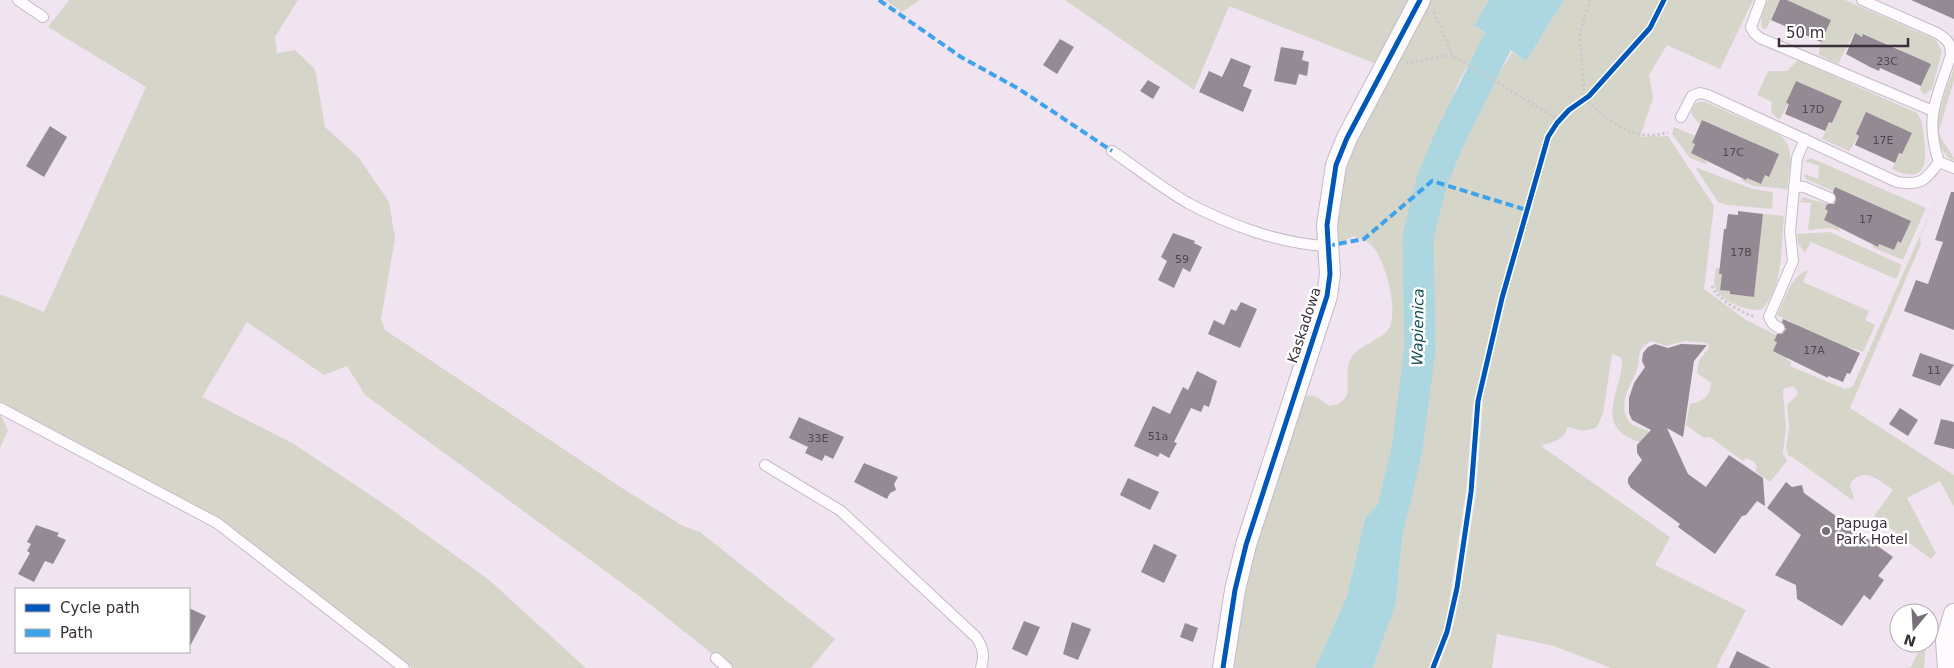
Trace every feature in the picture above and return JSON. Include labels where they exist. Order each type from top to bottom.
[{"type":"street","name":"Kaskadowa","points":[[1223,668],[1235,590],[1244,552],[1327,296],[1330,274],[1327,246],[1328,209],[1336,165],[1383,67],[1426,5]]},
{"type":"street","points":[[1948,668],[1946,641],[1954,614]]},
{"type":"lane","points":[[18,0],[43,16]]},
{"type":"lane","points":[[1761,0],[1751,27],[1760,38],[1933,111]]},
{"type":"lane","points":[[1681,117],[1692,96],[1700,93],[1897,182],[1919,183],[1929,176],[1939,162],[1931,126],[1933,111],[1951,55],[1951,46],[1947,40],[1937,33],[1862,0]]},
{"type":"lane","points":[[1779,328],[1773,324],[1769,317],[1793,261],[1790,238],[1794,186],[1797,158],[1805,139]]},
{"type":"lane","points":[[1112,151],[1188,203],[1261,232],[1300,243],[1327,246]]},
{"type":"lane","points":[[1939,162],[1954,168]]},
{"type":"lane","points":[[1794,186],[1830,198]]},
{"type":"lane","points":[[0,408],[217,523],[404,668]]},
{"type":"lane","points":[[765,465],[841,511],[976,636],[983,647],[981,668]]},
{"type":"lane","points":[[716,658],[727,668]]},
{"type":"path","points":[[1590,0],[1580,32],[1584,99],[1620,128],[1649,136],[1668,132]]},
{"type":"path","points":[[1426,5],[1452,55],[1560,120]]},
{"type":"path","points":[[1383,67],[1452,55]]},
{"type":"path","points":[[1712,286],[1716,293],[1745,314],[1762,318],[1769,317]]},
{"type":"shaded area","points":[[69,0],[298,0],[275,37],[277,53],[295,50],[315,69],[325,127],[359,158],[389,202],[395,238],[381,319],[385,330],[625,490],[683,526],[700,532],[835,639],[811,668],[730,668],[642,598],[365,395],[347,366],[324,375],[247,322],[202,397],[294,444],[381,502],[488,579],[586,668],[412,668],[235,532],[0,401],[0,294],[44,312],[146,87],[48,27]]},
{"type":"shaded area","points":[[886,0],[920,0],[902,12]]},
{"type":"shaded area","points":[[1065,0],[1415,0],[1379,65],[1229,6],[1194,90]]},
{"type":"shaded area","points":[[1424,0],[1489,0],[1474,25],[1486,34],[1459,81],[1424,177],[1410,236],[1410,347],[1397,447],[1385,497],[1365,518],[1347,596],[1315,668],[1227,668],[1240,590],[1299,398],[1308,395],[1315,396],[1329,406],[1345,399],[1348,386],[1349,363],[1353,355],[1387,331],[1391,323],[1392,300],[1390,287],[1376,252],[1365,241],[1354,236],[1336,244],[1339,170]]},
{"type":"shaded area","points":[[1564,0],[1753,0],[1720,69],[1667,45],[1649,75],[1653,98],[1640,137],[1668,136],[1714,206],[1704,289],[1746,320],[1776,335],[1774,341],[1777,342],[1773,351],[1787,357],[1787,360],[1791,362],[1790,366],[1845,389],[1853,386],[1947,175],[1920,237],[1921,244],[1850,408],[1954,475],[1954,507],[1940,481],[1907,498],[1936,553],[1931,559],[1874,516],[1893,490],[1873,477],[1862,475],[1852,481],[1850,486],[1854,497],[1852,500],[1791,456],[1789,457],[1786,448],[1789,427],[1787,405],[1798,394],[1792,386],[1785,388],[1783,391],[1786,426],[1783,453],[1787,461],[1770,482],[1755,471],[1757,467],[1753,461],[1746,458],[1743,461],[1710,437],[1704,438],[1686,425],[1690,404],[1705,398],[1709,392],[1711,383],[1697,373],[1699,361],[1709,347],[1707,343],[1685,341],[1666,346],[1651,341],[1641,350],[1638,367],[1627,392],[1624,405],[1629,422],[1652,434],[1640,442],[1625,435],[1617,427],[1613,418],[1613,407],[1622,362],[1620,357],[1612,354],[1603,414],[1596,428],[1582,431],[1568,427],[1561,438],[1541,446],[1670,537],[1655,565],[1746,610],[1716,668],[1611,668],[1554,646],[1497,634],[1492,668],[1438,668],[1452,631],[1461,588],[1476,494],[1483,401],[1473,403],[1466,491],[1445,629],[1429,668],[1373,668],[1396,603],[1403,528],[1399,502],[1416,451],[1430,349],[1428,232],[1457,146],[1512,52],[1526,61]]},
{"type":"shaded area","points":[[1768,0],[1780,0],[1766,29],[1762,28],[1761,16]]},
{"type":"shaded area","points":[[1787,0],[1845,0],[1936,40],[1942,51],[1932,89],[1924,95],[1920,89],[1931,64],[1898,52],[1899,49],[1864,34],[1862,37],[1854,33],[1838,64],[1819,55],[1820,44],[1831,20]]},
{"type":"shaded area","points":[[1798,60],[1917,113],[1922,126],[1925,150],[1924,165],[1921,170],[1917,174],[1911,175],[1892,169],[1899,153],[1902,154],[1912,133],[1856,134],[1859,136],[1849,151],[1822,139],[1829,122],[1832,123],[1842,101],[1796,81],[1786,103],[1789,104],[1779,120],[1771,112],[1772,102],[1757,95],[1768,71],[1787,71]]},
{"type":"shaded area","points":[[1954,67],[1954,80],[1939,131],[1941,138],[1954,158],[1953,161],[1944,152],[1939,141],[1938,129],[1942,103]]},
{"type":"shaded area","points":[[1698,102],[1705,102],[1778,134],[1784,139],[1790,152],[1787,189],[1754,186],[1740,180],[1747,178],[1761,184],[1765,175],[1768,177],[1753,142],[1702,120],[1700,124],[1692,113],[1693,107]]},
{"type":"shaded area","points":[[1674,127],[1695,136],[1692,143],[1695,144],[1691,153],[1705,159],[1708,165],[1690,158],[1672,134]]},
{"type":"shaded area","points":[[1811,158],[1926,208],[1903,260],[1872,247],[1874,244],[1878,246],[1879,244],[1894,250],[1898,241],[1902,243],[1911,221],[1899,215],[1898,218],[1885,211],[1885,209],[1835,187],[1833,191],[1806,179],[1804,174],[1818,179],[1819,166],[1805,161]]},
{"type":"shaded area","points":[[1695,167],[1753,189],[1773,192],[1772,209],[1728,205],[1718,202]]},
{"type":"shaded area","points":[[1803,197],[1827,204],[1825,209],[1841,232],[1831,228],[1808,230],[1811,203],[1800,202]]},
{"type":"shaded area","points":[[1763,214],[1784,216],[1782,252],[1774,289],[1762,309],[1756,310],[1736,305],[1729,301],[1718,292],[1714,283],[1716,268],[1720,268],[1719,274],[1722,274],[1720,290],[1730,291],[1730,294],[1754,297]]},
{"type":"shaded area","points":[[1830,232],[1902,265],[1896,279],[1811,242],[1805,253],[1798,243],[1797,234]]},
{"type":"shaded area","points":[[1808,270],[1803,282],[1869,311],[1865,320],[1875,325],[1863,352],[1848,347],[1847,349],[1834,343],[1834,341],[1795,326],[1795,324],[1777,315],[1793,282]]},
{"type":"shaded area","points":[[0,414],[8,430],[0,448]]},
{"type":"shaded area","points":[[1917,653],[1925,653],[1924,668],[1909,668]]},
{"type":"water","points":[[1489,0],[1564,0],[1526,61],[1474,25]]},
{"type":"water","points":[[1385,497],[1399,502],[1403,528],[1396,603],[1373,668],[1315,668],[1347,596],[1365,518]]},
{"type":"building","points":[[1780,0],[1787,0],[1831,20],[1821,42],[1771,20]]},
{"type":"building","points":[[1911,0],[1954,0],[1954,19]]},
{"type":"building","points":[[1855,33],[1862,37],[1863,34],[1931,64],[1921,86],[1880,68],[1879,71],[1846,54]]},
{"type":"building","points":[[1060,39],[1074,47],[1057,74],[1043,65]]},
{"type":"building","points":[[1281,47],[1304,51],[1302,60],[1309,62],[1307,76],[1299,74],[1296,85],[1274,81]]},
{"type":"building","points":[[1231,58],[1251,66],[1243,86],[1252,90],[1243,112],[1199,92],[1209,71],[1222,77]]},
{"type":"building","points":[[1148,80],[1160,87],[1153,99],[1140,91]]},
{"type":"building","points":[[1796,81],[1842,101],[1832,123],[1829,122],[1825,131],[1785,114],[1789,104],[1786,103]]},
{"type":"building","points":[[1866,112],[1912,133],[1902,154],[1899,153],[1895,163],[1855,145],[1859,136],[1856,134]]},
{"type":"building","points":[[1702,120],[1779,154],[1769,177],[1765,175],[1761,184],[1747,178],[1746,180],[1691,153],[1695,144],[1692,143]]},
{"type":"building","points":[[50,126],[67,137],[44,177],[26,166]]},
{"type":"building","points":[[1835,187],[1911,221],[1901,243],[1898,241],[1894,250],[1879,244],[1878,247],[1824,220],[1828,211],[1825,209],[1827,204],[1834,204],[1836,200],[1833,192]]},
{"type":"building","points":[[1951,192],[1954,192],[1954,330],[1904,311],[1916,280],[1928,284],[1943,242],[1935,240]]},
{"type":"building","points":[[1738,211],[1763,214],[1754,297],[1730,294],[1730,291],[1720,290],[1722,274],[1719,274],[1724,229],[1726,229],[1728,214],[1738,215]]},
{"type":"building","points":[[1173,233],[1195,241],[1194,243],[1202,247],[1190,272],[1183,268],[1174,288],[1158,280],[1167,261],[1161,257]]},
{"type":"building","points":[[1241,302],[1257,309],[1240,348],[1208,334],[1214,320],[1224,325],[1231,309],[1236,311]]},
{"type":"building","points":[[1783,319],[1860,353],[1850,374],[1847,373],[1843,382],[1828,376],[1828,378],[1773,351],[1777,342],[1774,341],[1777,334],[1782,334],[1786,329],[1782,322]]},
{"type":"building","points":[[1655,344],[1668,348],[1681,344],[1707,345],[1694,361],[1683,437],[1667,428],[1688,474],[1706,487],[1729,455],[1763,478],[1765,506],[1757,501],[1746,515],[1742,516],[1715,554],[1678,527],[1680,524],[1631,488],[1628,483],[1628,478],[1642,460],[1637,453],[1637,445],[1651,430],[1632,420],[1629,413],[1629,398],[1634,383],[1645,367],[1642,361],[1643,353],[1648,347]]},
{"type":"building","points":[[1920,353],[1954,365],[1940,386],[1912,376]]},
{"type":"building","points":[[1197,371],[1217,381],[1209,407],[1204,405],[1201,412],[1191,408],[1174,442],[1177,443],[1169,458],[1160,453],[1158,457],[1134,446],[1153,406],[1170,414],[1183,387],[1188,390]]},
{"type":"building","points":[[1900,408],[1918,420],[1908,436],[1889,424]]},
{"type":"building","points":[[799,417],[844,437],[833,459],[825,455],[822,461],[805,453],[808,447],[789,438]]},
{"type":"building","points":[[1941,419],[1954,422],[1954,449],[1934,444]]},
{"type":"building","points":[[864,463],[898,477],[894,484],[896,490],[890,493],[887,499],[854,482]]},
{"type":"building","points":[[1128,478],[1159,492],[1150,510],[1120,495]]},
{"type":"building","points":[[1786,482],[1792,487],[1802,485],[1804,493],[1893,557],[1878,576],[1884,580],[1870,600],[1864,595],[1842,626],[1797,599],[1796,585],[1775,575],[1801,535],[1767,508]]},
{"type":"building","points":[[36,525],[59,533],[57,536],[66,540],[53,564],[45,561],[34,582],[18,574],[30,553],[27,551],[31,544],[27,542]]},
{"type":"building","points":[[1154,544],[1177,555],[1164,583],[1141,572]]},
{"type":"building","points":[[190,608],[206,616],[190,646]]},
{"type":"building","points":[[1024,621],[1040,627],[1027,656],[1012,649]]},
{"type":"building","points":[[1072,622],[1091,629],[1078,660],[1063,654]]},
{"type":"building","points":[[1185,623],[1198,628],[1193,642],[1180,637]]},
{"type":"building","points":[[1737,651],[1771,668],[1729,668]]},
{"type":"waterway","name":"Wapienica","points":[[1385,542],[1407,449],[1420,349],[1418,237],[1432,181],[1448,142],[1497,43],[1527,0]]},
{"type":"marked path","points":[[879,0],[961,57],[1019,89],[1112,151]]},
{"type":"marked path","points":[[1327,246],[1364,239],[1432,181],[1527,210]]},
{"type":"cycle path","points":[[1223,668],[1235,590],[1246,545],[1327,296],[1330,274],[1327,225],[1336,165],[1347,138],[1420,0]]},
{"type":"cycle path","points":[[1433,668],[1447,632],[1457,588],[1471,492],[1478,401],[1502,298],[1548,137],[1569,110],[1589,96],[1650,28],[1664,0]]},
{"type":"place","name":"Papuga Park Hotel","points":[[1826,531]]}]
